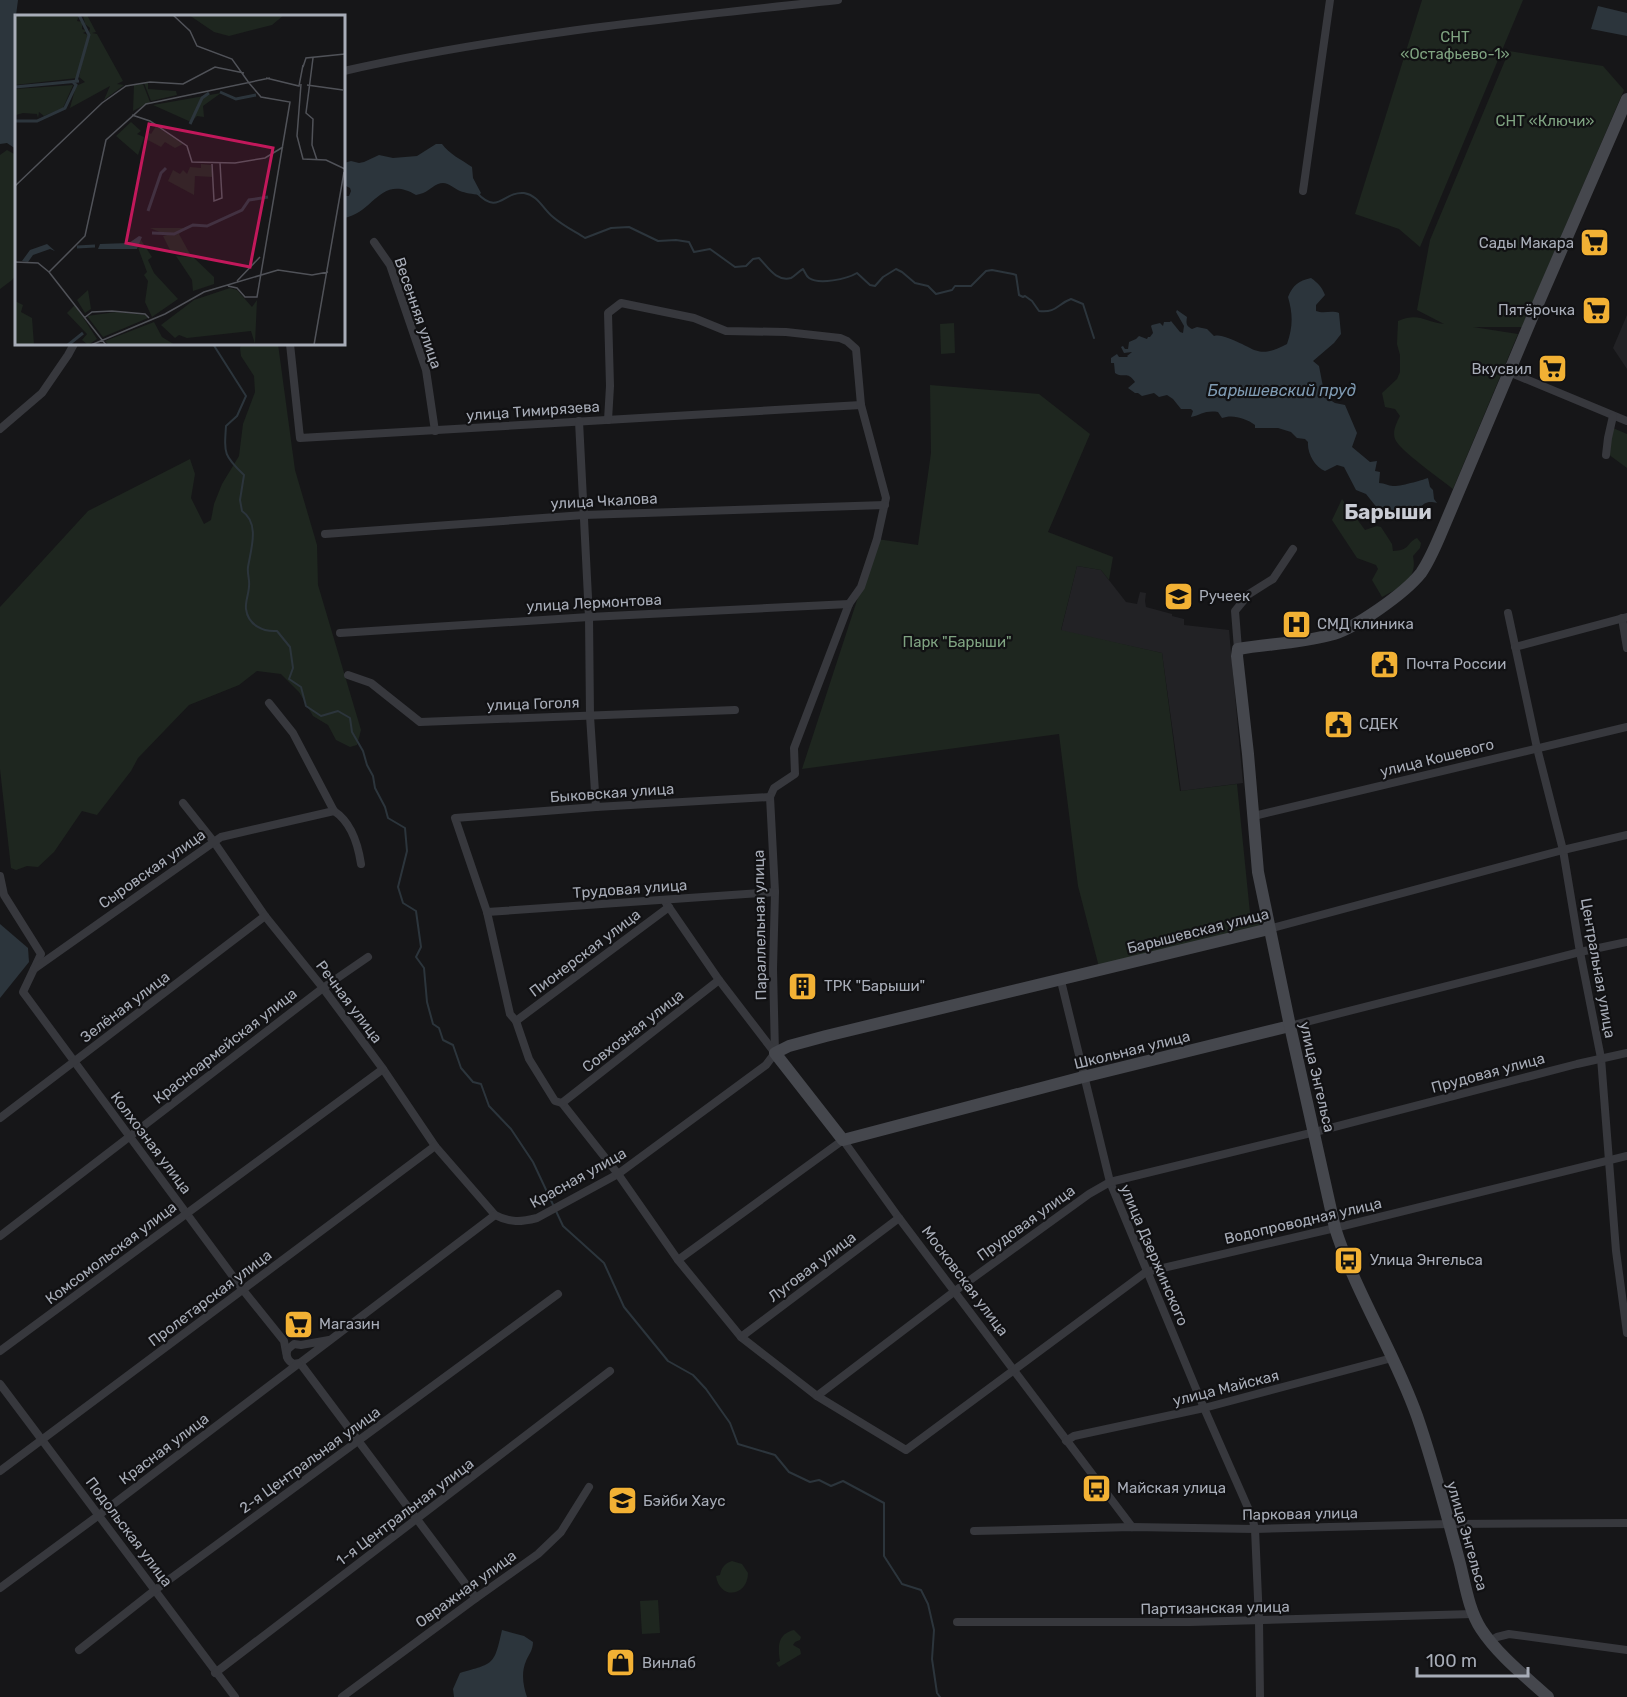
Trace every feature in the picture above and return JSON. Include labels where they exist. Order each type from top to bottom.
[{"type":"street","points":[[345,71],[528,36],[838,0]]},
{"type":"street","points":[[1303,191],[1330,0]]},
{"type":"street","points":[[1238,649],[1341,632],[1404,590],[1421,573],[1430,557],[1627,99]]},
{"type":"street","name":"Весенняя улица","points":[[374,242],[390,265],[426,370],[435,431]]},
{"type":"street","points":[[608,420],[610,386],[608,313],[621,303],[694,318],[726,331],[786,332],[840,338],[847,340],[856,349],[861,405],[886,498],[885,505],[877,539],[861,587],[849,604],[794,748],[795,774],[774,788],[770,797]]},
{"type":"street","points":[[0,429],[42,393],[73,345]]},
{"type":"street","name":"улица Тимирязева","points":[[290,345],[300,438],[861,405]]},
{"type":"street","points":[[1509,372],[1627,421]]},
{"type":"street","points":[[1606,455],[1613,416]]},
{"type":"street","points":[[579,421],[589,616],[590,716],[596,807]]},
{"type":"street","name":"улица Чкалова","points":[[325,534],[584,515],[885,505]]},
{"type":"street","name":"улица Энгельса","points":[[1293,549],[1273,579],[1249,594],[1235,611],[1237,656],[1258,872],[1290,1026],[1335,1228],[1344,1258],[1417,1416],[1473,1614],[1490,1641],[1543,1696]]},
{"type":"street","name":"улица Лермонтова","points":[[340,633],[589,616],[849,604]]},
{"type":"street","name":"Центральная улица","points":[[1508,613],[1537,748],[1563,850],[1601,1058],[1616,1251],[1627,1333]]},
{"type":"street","points":[[1515,647],[1624,617],[1627,648]]},
{"type":"street","name":"улица Гоголя","points":[[348,675],[371,683],[420,722],[735,710]]},
{"type":"street","points":[[269,703],[293,733],[334,811],[339,814],[352,832],[360,853],[361,864]]},
{"type":"street","name":"улица Кошевого","points":[[1254,816],[1627,728]]},
{"type":"street","name":"Быковская улица","points":[[487,912],[455,818],[770,797]]},
{"type":"street","name":"Параллельная улица","points":[[770,797],[775,892],[775,1053]]},
{"type":"street","name":"Речная улица","points":[[183,803],[214,842],[265,916],[323,988],[383,1069],[435,1146],[495,1215]]},
{"type":"street","name":"Сыровская улица","points":[[32,970],[221,837],[334,811]]},
{"type":"street","name":"Барышевская улица","points":[[775,1053],[789,1046],[817,1038],[1269,929],[1627,835]]},
{"type":"street","name":"Колхозная улица","points":[[0,876],[4,895],[41,954],[23,992],[243,1290],[284,1341],[286,1352]]},
{"type":"street","name":"Трудовая улица","points":[[487,912],[667,904],[775,892]]},
{"type":"street","points":[[667,904],[719,980],[775,1053]]},
{"type":"street","name":"Пионерская улица","points":[[516,1021],[667,904]]},
{"type":"street","points":[[487,912],[510,1014],[516,1021],[529,1059],[555,1101],[562,1103],[618,1174],[678,1260],[741,1337],[817,1396]]},
{"type":"street","name":"Зелёная улица","points":[[0,1118],[265,916]]},
{"type":"street","name":"Школьная улица","points":[[678,1260],[843,1140],[1083,1077],[1627,942]]},
{"type":"street","name":"Красноармейская улица","points":[[0,1236],[323,988],[368,957]]},
{"type":"street","name":"Совхозная улица","points":[[562,1103],[719,980]]},
{"type":"street","name":"улица Дзержинского","points":[[1061,981],[1110,1182],[1146,1272],[1252,1517],[1255,1529],[1260,1697]]},
{"type":"street","name":"Московская улица","points":[[775,1053],[843,1140],[899,1218],[1132,1527]]},
{"type":"street","name":"Красная улица","points":[[0,1588],[495,1215],[515,1222],[545,1214],[618,1174],[766,1065],[775,1053]]},
{"type":"street","name":"Прудовая улица","points":[[817,1396],[955,1291],[1089,1194],[1110,1182],[1627,1053]]},
{"type":"street","name":"Комсомольская улица","points":[[0,1352],[383,1069]]},
{"type":"street","name":"Пролетарская улица","points":[[0,1471],[435,1146]]},
{"type":"street","name":"Водопроводная улица","points":[[817,1396],[906,1450],[1146,1272],[1627,1156]]},
{"type":"street","name":"Луговая улица","points":[[741,1337],[899,1218]]},
{"type":"street","points":[[1616,1251],[1627,1250]]},
{"type":"street","name":"2-я Центральная улица","points":[[79,1650],[155,1590],[558,1294]]},
{"type":"street","name":"Красная улица","points":[[297,1345],[329,1340]]},
{"type":"street","points":[[284,1341],[304,1348],[306,1354],[298,1362]]},
{"type":"street","points":[[297,1345],[288,1348],[286,1352],[288,1359],[298,1362],[476,1598]]},
{"type":"street","name":"улица Майская","points":[[1066,1441],[1074,1436],[1204,1408],[1392,1358]]},
{"type":"street","name":"1-я Центральная улица","points":[[215,1673],[610,1371]]},
{"type":"street","name":"Подольская улица","points":[[0,1384],[235,1697]]},
{"type":"street","name":"Овражная улица","points":[[342,1697],[549,1545],[567,1523],[589,1487]]},
{"type":"street","name":"Парковая улица","points":[[974,1531],[1132,1527],[1255,1529],[1449,1524],[1627,1523]]},
{"type":"street","name":"Партизанская улица","points":[[957,1623],[1190,1623],[1473,1614]]},
{"type":"street","points":[[1490,1641],[1509,1634],[1627,1650]]},
{"type":"shaded area","points":[[1627,315],[1627,369],[1613,348]]},
{"type":"shaded area","points":[[1077,566],[1101,570],[1126,602],[1137,604],[1140,592],[1146,593],[1146,607],[1184,619],[1184,625],[1229,630],[1243,783],[1181,791],[1162,653],[1061,631]]},
{"type":"green space","name":"СНТ «Остафьево-1»","points":[[1422,0],[1523,0],[1420,247],[1399,229],[1355,214]]},
{"type":"green space","name":"СНТ «Ключи»","points":[[1509,51],[1603,66],[1624,90],[1522,327],[1473,327],[1518,334],[1453,489],[1398,444],[1394,433],[1400,416],[1395,409],[1385,407],[1382,393],[1397,379],[1400,372],[1400,355],[1397,344],[1398,321],[1417,317],[1444,324],[1417,310],[1430,240]]},
{"type":"green space","points":[[7,150],[15,154],[15,276],[0,289],[0,155]]},
{"type":"green space","points":[[954,323],[955,353],[941,354],[940,324]]},
{"type":"green space","points":[[241,345],[278,345],[295,470],[317,545],[318,585],[361,730],[357,745],[350,747],[336,740],[328,725],[313,716],[299,692],[281,674],[257,671],[239,685],[189,705],[138,758],[131,771],[97,815],[82,811],[54,852],[38,867],[27,866],[16,870],[11,868],[0,769],[0,607],[88,511],[190,459],[195,474],[191,498],[204,524],[211,520],[214,504],[222,484],[239,456],[243,424],[255,392],[254,376],[241,356]]},
{"type":"green space","name":"Парк \"Барыши\"","points":[[930,385],[1039,394],[1090,434],[1048,532],[1113,557],[1109,580],[1101,570],[1077,566],[1061,630],[1162,653],[1180,791],[1237,784],[1250,913],[1259,917],[1262,929],[1099,967],[1078,886],[1059,734],[802,769],[877,539],[918,545],[931,453]]},
{"type":"green space","points":[[1613,428],[1627,434],[1627,468],[1608,454]]},
{"type":"green space","points":[[1342,499],[1365,530],[1381,527],[1392,544],[1393,551],[1405,548],[1417,538],[1421,543],[1413,556],[1413,571],[1410,577],[1401,586],[1382,597],[1372,580],[1378,569],[1376,565],[1357,558],[1332,520]]},
{"type":"green space","points":[[732,1561],[742,1564],[748,1573],[747,1581],[739,1591],[728,1592],[719,1584],[716,1576],[720,1575],[724,1566]]},
{"type":"green space","points":[[658,1600],[660,1633],[642,1634],[640,1601]]},
{"type":"green space","points":[[794,1630],[801,1637],[793,1645],[800,1649],[801,1654],[779,1667],[776,1663],[780,1661],[780,1642],[784,1635]]},
{"type":"water","points":[[0,0],[18,0],[14,31],[15,148],[7,143],[0,144]]},
{"type":"water","points":[[1598,6],[1627,13],[1627,36],[1591,29]]},
{"type":"water","points":[[436,144],[442,144],[452,154],[472,167],[473,178],[481,193],[479,195],[462,192],[444,183],[416,195],[394,189],[385,192],[354,215],[345,218],[345,196],[349,196],[351,191],[345,186],[345,163],[364,162],[379,155],[393,158],[417,156]]},
{"type":"water","name":"Барышевский пруд","points":[[1311,278],[1320,285],[1325,295],[1316,305],[1316,311],[1339,313],[1341,334],[1313,361],[1319,366],[1325,397],[1335,403],[1345,405],[1357,433],[1352,447],[1370,462],[1377,461],[1375,471],[1380,472],[1379,483],[1396,486],[1428,478],[1437,503],[1427,503],[1419,509],[1396,514],[1385,512],[1378,509],[1366,494],[1356,490],[1344,467],[1337,465],[1325,471],[1318,466],[1310,455],[1308,442],[1305,439],[1297,438],[1291,432],[1278,428],[1255,428],[1255,425],[1239,417],[1222,418],[1218,412],[1206,412],[1191,417],[1193,411],[1191,409],[1181,409],[1167,395],[1159,397],[1154,393],[1142,396],[1135,393],[1128,388],[1135,382],[1132,378],[1115,373],[1111,358],[1117,354],[1119,357],[1128,357],[1132,352],[1124,353],[1121,347],[1128,349],[1129,342],[1139,336],[1147,339],[1150,337],[1153,333],[1152,325],[1160,323],[1163,326],[1164,322],[1171,321],[1183,333],[1184,326],[1177,310],[1187,317],[1187,324],[1192,329],[1197,327],[1207,329],[1214,336],[1228,338],[1257,351],[1277,349],[1287,344],[1290,332],[1292,320],[1288,297],[1296,284]]},
{"type":"water","points":[[0,924],[28,948],[29,962],[0,998]]},
{"type":"water","points":[[502,1630],[524,1636],[533,1642],[523,1670],[527,1697],[454,1697],[453,1689],[460,1673],[480,1667],[494,1657]]},
{"type":"waterway","points":[[477,193],[484,200],[496,203],[517,193],[529,194],[537,199],[549,214],[585,238],[611,228],[629,227],[658,241],[689,242],[694,252],[710,249],[735,267],[746,266],[753,259],[759,258],[773,273],[786,279],[803,269],[809,278],[819,281],[840,279],[857,273],[870,285],[875,286],[883,277],[896,269],[915,283],[928,286],[936,294],[952,290],[955,286],[971,286],[986,271],[1013,274],[1016,275],[1019,295],[1032,301],[1039,311],[1053,309],[1071,299],[1083,304],[1094,338]]},
{"type":"waterway","points":[[214,345],[246,396],[237,416],[226,426],[225,443],[229,459],[244,475],[240,500],[242,511],[248,516],[253,529],[248,570],[247,615],[257,626],[277,631],[290,647],[293,668],[289,679],[301,687],[306,706],[321,716],[338,711],[350,718],[352,732],[363,751],[388,818],[405,828],[407,851],[398,887],[403,903],[416,911],[421,947],[416,957],[424,968],[427,1002],[433,1024],[439,1028],[443,1040],[453,1045],[461,1068],[473,1082],[481,1084],[489,1106],[511,1129],[533,1162],[563,1226],[604,1263],[624,1307],[668,1361],[693,1375],[706,1389],[730,1423],[738,1444],[775,1455],[789,1472],[810,1482],[819,1480],[831,1486],[843,1481],[884,1503],[884,1556],[902,1584],[921,1590],[928,1604],[934,1630],[932,1659],[937,1693],[940,1697]]},
{"type":"place","name":"Сады Макара","points":[[1595,243]]},
{"type":"place","name":"Пятёрочка","points":[[1596,310]]},
{"type":"place","name":"Вкусвил","points":[[1553,369]]},
{"type":"place","name":"Ручеек","points":[[1178,596]]},
{"type":"place","name":"СМД клиника","points":[[1296,624]]},
{"type":"place","name":"Почта России","points":[[1385,664]]},
{"type":"place","name":"СДЕК","points":[[1338,724]]},
{"type":"place","name":"ТРК \"Барыши\"","points":[[803,986]]},
{"type":"place","name":"Улица Энгельса","points":[[1349,1260]]},
{"type":"place","name":"Магазин","points":[[298,1324]]},
{"type":"place","name":"Майская улица","points":[[1096,1488]]},
{"type":"place","name":"Бэйби Хаус","points":[[622,1501]]},
{"type":"place","name":"Винлаб","points":[[621,1663]]},
{"type":"district","name":"Барыши","points":[[1388,512]]}]
